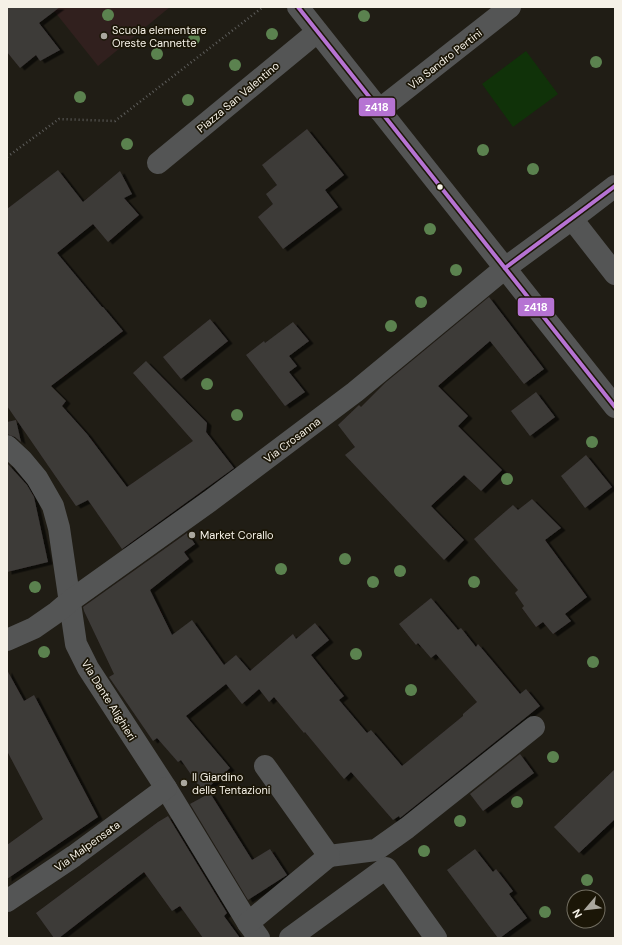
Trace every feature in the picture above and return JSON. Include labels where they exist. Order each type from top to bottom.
[{"type":"street","points":[[298,7],[615,407]]},
{"type":"street","name":"Via Sandro Pertini","points":[[380,110],[510,7]]},
{"type":"street","name":"Piazza San Valentino","points":[[158,163],[317,32]]},
{"type":"street","name":"Via Crosanna","points":[[7,640],[34,628],[210,501],[355,392],[504,268],[615,186]]},
{"type":"street","points":[[572,219],[615,274]]},
{"type":"street","name":"Via Dante Alighieri","points":[[7,446],[22,460],[37,478],[53,506],[59,528],[76,644],[88,668],[166,788],[254,931]]},
{"type":"street","points":[[254,931],[329,856],[376,850],[407,828],[534,727]]},
{"type":"street","points":[[265,766],[329,856]]},
{"type":"street","name":"Via Malpensata","points":[[7,901],[74,856],[166,788]]},
{"type":"street","points":[[290,938],[386,868],[436,938]]},
{"type":"path","points":[[7,157],[59,119],[115,121],[262,7]]},
{"type":"shaded area","name":"Scuola elementare Oreste Cannette","points":[[51,7],[170,7],[98,66]]},
{"type":"green space","points":[[526,51],[558,94],[513,127],[482,84]]},
{"type":"building","points":[[7,7],[60,7],[39,23],[60,50],[40,61],[36,55],[20,68],[7,52]]},
{"type":"building","points":[[307,129],[344,175],[325,190],[338,207],[283,249],[258,217],[273,204],[266,194],[277,185],[262,165]]},
{"type":"building","points":[[58,170],[83,202],[120,171],[132,194],[124,198],[139,215],[108,242],[93,224],[57,253],[123,331],[51,386],[66,401],[62,406],[87,434],[127,487],[193,441],[133,373],[146,361],[207,423],[206,432],[234,468],[122,549],[88,500],[76,506],[7,406],[7,209]]},
{"type":"building","points":[[489,297],[544,369],[524,384],[490,341],[438,386],[468,416],[458,426],[502,470],[481,491],[464,475],[431,506],[464,540],[444,560],[345,455],[355,447],[338,425],[359,405],[361,407],[385,383]]},
{"type":"building","points":[[210,319],[228,341],[181,379],[163,357]]},
{"type":"building","points":[[293,322],[309,341],[289,356],[297,366],[289,372],[305,392],[285,406],[246,355]]},
{"type":"building","points":[[536,392],[555,417],[530,436],[511,411]]},
{"type":"building","points":[[16,420],[21,442],[15,437],[7,434],[7,422]]},
{"type":"building","points":[[586,455],[612,487],[585,508],[561,476]]},
{"type":"building","points":[[7,463],[27,485],[34,497],[48,562],[7,572]]},
{"type":"building","points":[[532,499],[561,528],[545,540],[587,597],[565,614],[571,621],[553,634],[543,622],[536,627],[522,608],[524,606],[515,593],[518,590],[474,539],[513,505],[518,510]]},
{"type":"building","points":[[187,533],[195,544],[184,552],[189,559],[150,590],[172,635],[192,620],[224,665],[236,655],[250,671],[293,634],[296,639],[315,623],[329,640],[311,655],[344,696],[339,700],[367,733],[371,730],[402,766],[463,716],[463,714],[477,702],[436,654],[431,658],[418,643],[416,645],[399,624],[431,598],[458,630],[461,628],[476,647],[478,644],[520,694],[526,689],[540,706],[400,818],[399,816],[393,820],[351,772],[344,779],[274,697],[269,702],[259,689],[242,704],[226,684],[186,716],[230,768],[203,792],[181,760],[178,762],[157,738],[153,741],[109,677],[114,674],[83,607]]},
{"type":"building","points":[[7,670],[24,701],[34,695],[98,817],[7,879],[7,845],[43,819],[7,751]]},
{"type":"building","points":[[520,754],[534,773],[483,811],[470,794]]},
{"type":"building","points":[[615,769],[615,819],[579,853],[554,827]]},
{"type":"building","points":[[210,793],[252,860],[270,849],[287,875],[248,900],[190,804]]},
{"type":"building","points":[[168,816],[227,913],[224,916],[240,938],[203,938],[180,906],[172,911],[144,872],[59,938],[54,938],[36,913]]},
{"type":"building","points":[[475,849],[493,872],[496,869],[513,891],[509,894],[527,918],[500,938],[498,938],[447,870]]},
{"type":"transit line","name":"z418","points":[[298,7],[615,407]]},
{"type":"transit line","name":"z418","points":[[505,268],[615,186]]},
{"type":"place","name":"Scuola elementare Oreste Cannette","points":[[104,36]]},
{"type":"place","name":"Market Corallo","points":[[192,535]]},
{"type":"place","name":"Il Giardino delle Tentazioni","points":[[184,783]]}]
